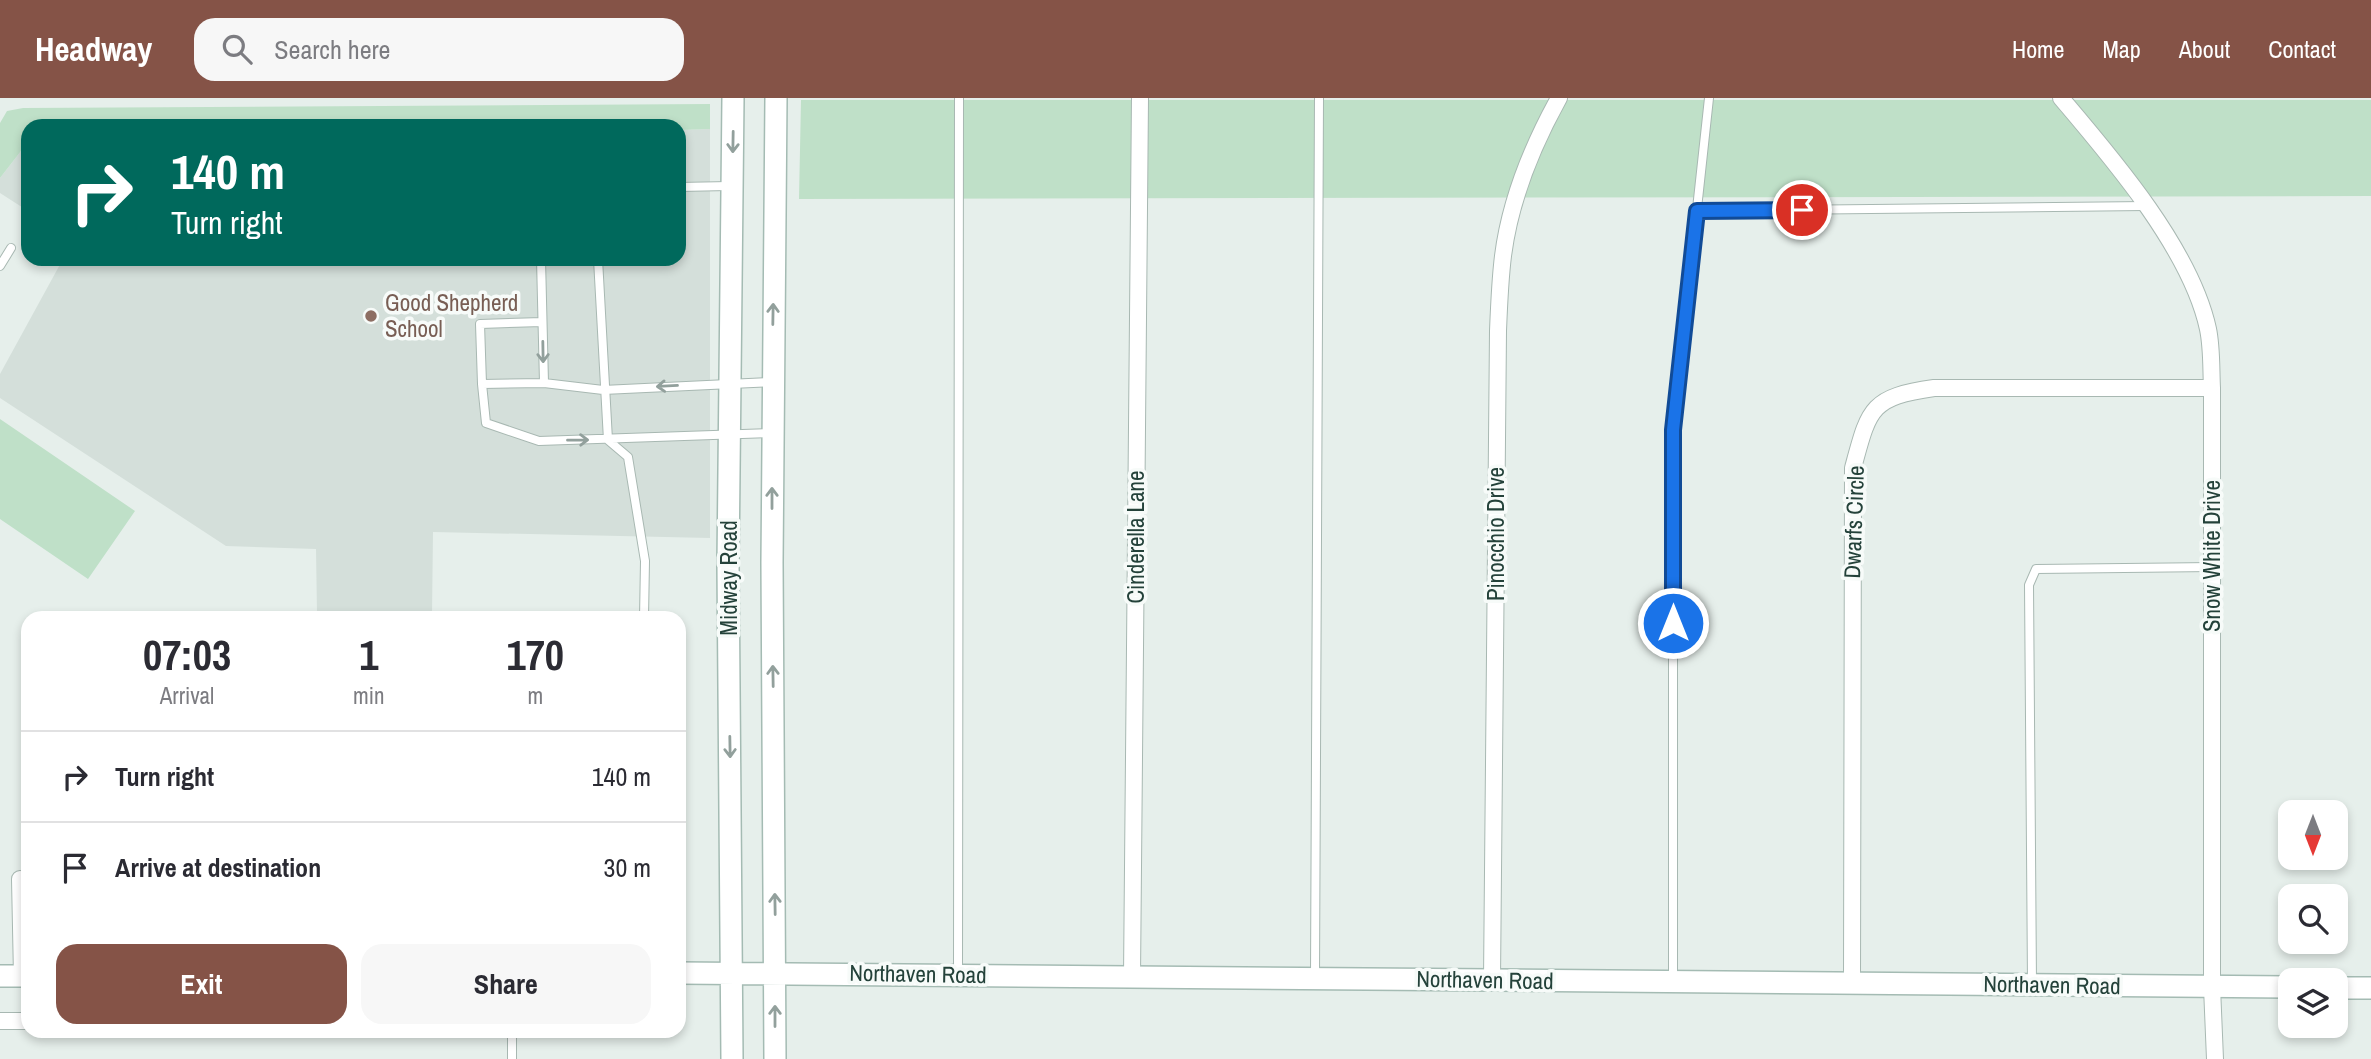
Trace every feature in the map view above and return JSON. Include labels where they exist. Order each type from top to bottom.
[{"type":"main road","name":"Midway Road","points":[[732,1059],[728,564],[733,98]]},
{"type":"main road","name":"Midway Road","points":[[775,1059],[772,382],[776,98]]},
{"type":"main road","name":"Northaven Road","points":[[686,973],[2278,987]]},
{"type":"main road","points":[[0,976],[21,976]]},
{"type":"main road","points":[[2348,988],[2371,988]]},
{"type":"street","name":"Cinderella Lane","points":[[1132,977],[1140,98]]},
{"type":"street","name":"Pinocchio Drive","points":[[1492,980],[1498,331],[1503,254],[1519,191],[1542,128],[1559,98]]},
{"type":"street","name":"Snow White Drive","points":[[2062,98],[2146,206],[2187,269],[2208,329],[2212,388],[2212,987],[2215,1059]]},
{"type":"street","name":"Dwarfs Circle","points":[[1852,983],[1853,468],[1867,417],[1896,393],[1934,388],[2212,388]]},
{"type":"street","points":[[20,879],[21,898]]},
{"type":"street","points":[[0,1021],[21,1021]]},
{"type":"lane","points":[[958,975],[959,98]]},
{"type":"lane","points":[[1315,978],[1319,98]]},
{"type":"lane","points":[[1673,981],[1673,430],[1709,98]]},
{"type":"lane","points":[[686,187],[732,186]]},
{"type":"lane","points":[[1697,211],[2146,206]]},
{"type":"lane","points":[[0,266],[11,248]]},
{"type":"lane","points":[[541,266],[544,383]]},
{"type":"lane","points":[[598,266],[603,390],[608,440],[628,457],[645,561],[644,611]]},
{"type":"lane","points":[[542,323],[480,324],[486,423],[539,441],[772,433]]},
{"type":"lane","points":[[482,384],[544,383],[603,390],[772,382]]},
{"type":"lane","points":[[2032,985],[2029,585],[2036,569],[2213,567]]},
{"type":"lane","points":[[512,1038],[512,1059]]},
{"type":"shaded area","name":"Good Shepherd School","points":[[710,129],[710,538],[433,532],[432,611],[317,611],[316,549],[226,546],[0,398],[0,374],[59,266],[686,266],[686,130]]},
{"type":"shaded area","points":[[21,151],[21,206],[0,193],[0,178]]},
{"type":"green space","points":[[801,100],[2371,100],[2371,196],[799,199]]},
{"type":"green space","points":[[710,104],[710,129],[686,130],[686,119],[21,119],[21,151],[0,178],[0,123],[7,111],[23,108]]},
{"type":"green space","points":[[0,419],[135,511],[88,579],[0,519]]},
{"type":"place","name":"Good Shepherd School","points":[[371,316]]},
{"type":"route","points":[[1673,623],[1673,430],[1697,211],[1802,210]]}]
